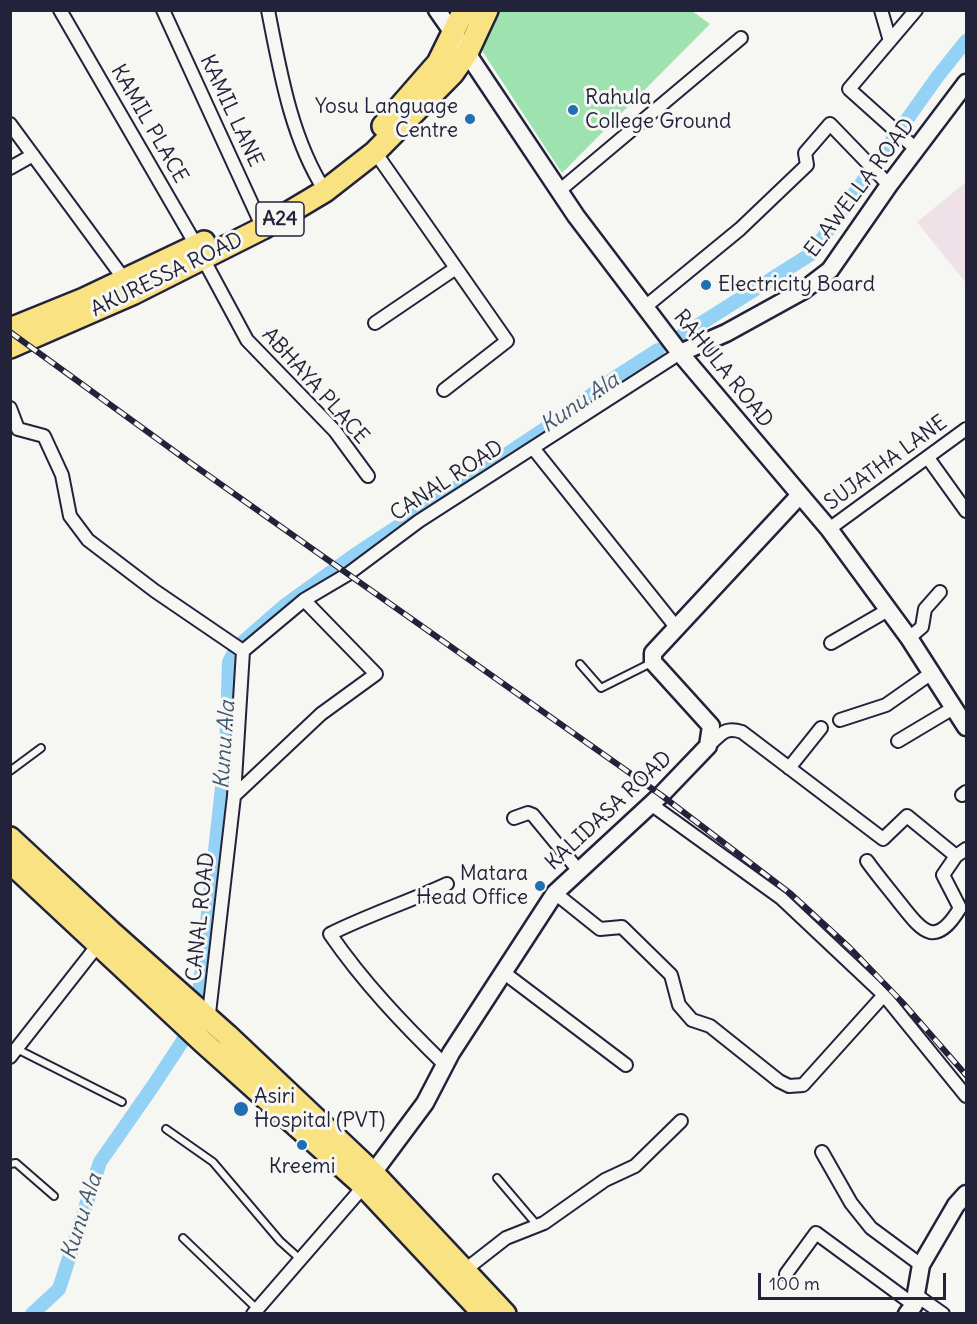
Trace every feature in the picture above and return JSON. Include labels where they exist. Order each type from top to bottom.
[{"type":"highway","name":"AKURESSA ROAD","points":[[321,185],[398,111],[438,63],[464,10]]},
{"type":"highway","name":"AKURESSA ROAD","points":[[10,347],[94,312],[200,251],[260,222],[296,195],[321,185],[375,152],[453,73],[467,52],[487,10]]},
{"type":"highway","name":"AKURESSA ROAD","points":[[10,329],[84,299],[124,279],[200,251]]},
{"type":"highway","points":[[10,837],[104,938]]},
{"type":"highway","points":[[10,862],[104,938],[181,1008],[203,1042],[369,1180],[484,1314]]},
{"type":"highway","points":[[181,1008],[209,1018],[369,1180],[465,1270],[505,1314]]},
{"type":"street","name":"KAMIL PLACE","points":[[60,10],[200,251]]},
{"type":"street","name":"KAMIL LANE","points":[[163,10],[260,222]]},
{"type":"street","points":[[268,10],[286,103],[321,185]]},
{"type":"street","name":"RAHULA ROAD","points":[[437,10],[576,216],[680,353],[829,529],[962,714]]},
{"type":"street","points":[[881,10],[890,41]]},
{"type":"street","points":[[916,10],[849,88],[916,149]]},
{"type":"street","points":[[559,190],[741,38]]},
{"type":"street","name":"ELAWELLA ROAD","points":[[680,353],[726,333],[804,290],[830,270],[889,184],[966,83]]},
{"type":"street","points":[[10,124],[124,279]]},
{"type":"street","points":[[645,307],[740,229],[807,165],[805,153],[830,124],[889,184]]},
{"type":"street","points":[[375,152],[507,341],[444,390]]},
{"type":"street","points":[[10,168],[33,155]]},
{"type":"street","name":"ABHAYA PLACE","points":[[200,251],[246,340],[335,430],[368,476]]},
{"type":"street","points":[[375,323],[456,268]]},
{"type":"street","name":"CANAL ROAD","points":[[203,1042],[209,1018],[234,796],[243,651],[304,600],[348,574],[419,521],[680,353]]},
{"type":"street","points":[[10,408],[18,429],[44,436],[62,475],[70,516],[88,540],[155,591],[243,651]]},
{"type":"street","name":"SUJATHA LANE","points":[[829,529],[966,429]]},
{"type":"street","points":[[533,448],[676,627]]},
{"type":"street","points":[[928,458],[966,511]]},
{"type":"street","points":[[708,747],[711,726],[653,662],[653,653],[799,496]]},
{"type":"street","points":[[909,638],[922,627],[925,609],[940,592]]},
{"type":"street","points":[[234,796],[321,714],[376,674],[304,600]]},
{"type":"street","points":[[831,643],[888,610]]},
{"type":"street","points":[[840,720],[886,705],[933,672]]},
{"type":"street","points":[[898,741],[962,714]]},
{"type":"street","points":[[789,768],[821,728]]},
{"type":"street","points":[[708,747],[725,731],[732,729],[742,732],[884,839],[907,816],[961,853],[943,875],[960,908],[952,921],[937,932],[924,931],[914,923],[867,861]]},
{"type":"street","name":"KALIDASA ROAD","points":[[369,1180],[425,1103],[445,1065],[555,893],[652,805],[708,747]]},
{"type":"street","points":[[652,805],[782,898],[884,995],[966,1096]]},
{"type":"street","points":[[514,818],[528,813],[533,815],[579,871]]},
{"type":"street","points":[[445,1065],[391,1011],[351,965],[330,934],[363,917],[402,904],[447,884]]},
{"type":"street","points":[[555,893],[600,929],[622,927],[671,975],[679,1005],[692,1020],[710,1026],[779,1081],[789,1086],[803,1085],[884,995]]},
{"type":"street","points":[[14,1053],[104,938]]},
{"type":"street","points":[[503,972],[626,1065]]},
{"type":"street","points":[[465,1270],[506,1238],[544,1223],[605,1180],[635,1166],[681,1121]]},
{"type":"street","points":[[822,1152],[851,1203],[871,1228],[921,1265]]},
{"type":"street","points":[[255,1311],[369,1180]]},
{"type":"street","points":[[912,1304],[921,1265],[956,1206],[966,1194]]},
{"type":"street","points":[[786,1274],[816,1233],[912,1304],[943,1314]]},
{"type":"lane","points":[[580,664],[601,688],[653,662]]},
{"type":"lane","points":[[10,771],[41,748]]},
{"type":"lane","points":[[14,1053],[122,1102]]},
{"type":"lane","points":[[166,1129],[213,1162],[280,1241],[300,1259]]},
{"type":"lane","points":[[10,1164],[16,1162],[54,1196]]},
{"type":"lane","points":[[497,1178],[537,1226]]},
{"type":"lane","points":[[183,1238],[255,1311]]},
{"type":"shaded area","points":[[966,182],[966,283],[917,222]]},
{"type":"green space","name":"Rahula College Ground","points":[[496,11],[692,11],[710,24],[562,173],[479,46]]},
{"type":"waterway","name":"Kunu Ala","points":[[681,336],[811,254],[938,76],[966,41]]},
{"type":"waterway","name":"Kunu Ala","points":[[32,1314],[59,1289],[100,1162],[182,1042],[199,994],[226,752],[229,662],[237,647],[284,606],[356,554],[552,424],[613,379],[658,350]]},
{"type":"railway","points":[[10,332],[192,464],[661,795],[791,894],[850,948],[903,1003],[966,1075]]},
{"type":"place","name":"Rahula College Ground","points":[[573,110]]},
{"type":"place","name":"Yosu Language Centre","points":[[470,119]]},
{"type":"place","name":"Electricity Board","points":[[706,285]]},
{"type":"place","name":"Matara Head Office","points":[[540,886]]},
{"type":"place","name":"Asiri Hospital (PVT)","points":[[241,1109]]},
{"type":"place","name":"Kreemi","points":[[302,1145]]}]
